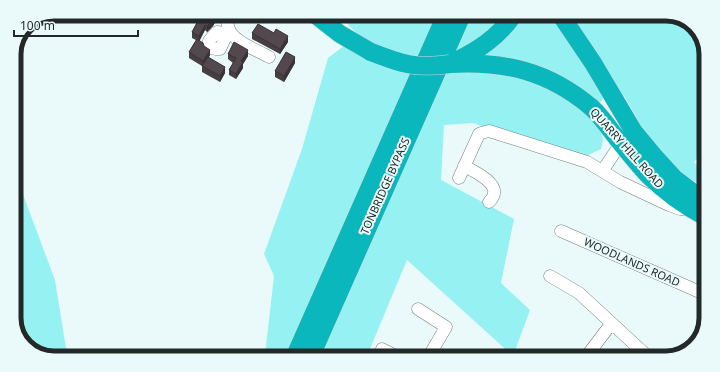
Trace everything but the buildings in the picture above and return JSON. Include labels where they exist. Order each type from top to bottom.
[{"type":"highway","points":[[323,21],[340,34],[371,52],[411,65],[425,67],[450,64],[474,58],[509,21]]},
{"type":"highway","points":[[333,21],[340,34]]},
{"type":"highway","name":"TONBRIDGE BYPASS","points":[[297,351],[443,21]]},
{"type":"highway","name":"TONBRIDGE BYPASS","points":[[313,351],[459,21]]},
{"type":"highway","name":"QUARRY HILL ROAD","points":[[565,21],[593,63],[628,138],[647,174],[665,191],[699,208]]},
{"type":"highway","name":"QUARRY HILL ROAD","points":[[474,58],[530,72],[558,84],[592,108],[628,138]]},
{"type":"street","points":[[227,21],[228,34],[269,57]]},
{"type":"street","name":"QUARRY HILL ROAD","points":[[459,178],[479,134],[481,132],[489,131],[587,162],[603,170],[620,182],[669,205],[680,209],[699,208]]},
{"type":"street","points":[[603,170],[628,138]]},
{"type":"street","points":[[464,166],[484,178],[491,185],[494,190],[493,196],[489,202]]},
{"type":"street","name":"WOODLANDS ROAD","points":[[561,231],[699,292]]},
{"type":"street","points":[[550,276],[579,293],[641,351]]},
{"type":"street","points":[[418,309],[451,329],[433,351]]},
{"type":"street","points":[[591,351],[611,324]]},
{"type":"street","points":[[382,349],[386,351]]},
{"type":"shaded area","points":[[345,21],[666,21],[681,24],[688,29],[693,36],[697,43],[699,52],[699,156],[694,162],[699,168],[699,184],[680,174],[657,154],[625,97],[614,86],[597,106],[603,140],[601,149],[582,158],[473,123],[444,125],[441,180],[514,219],[501,283],[530,310],[515,351],[507,351],[407,260],[369,351],[265,351],[274,276],[264,254],[302,149],[328,58],[358,35]]},
{"type":"shaded area","points":[[21,189],[55,280],[67,351],[54,351],[39,348],[32,343],[23,329],[21,320]]}]
